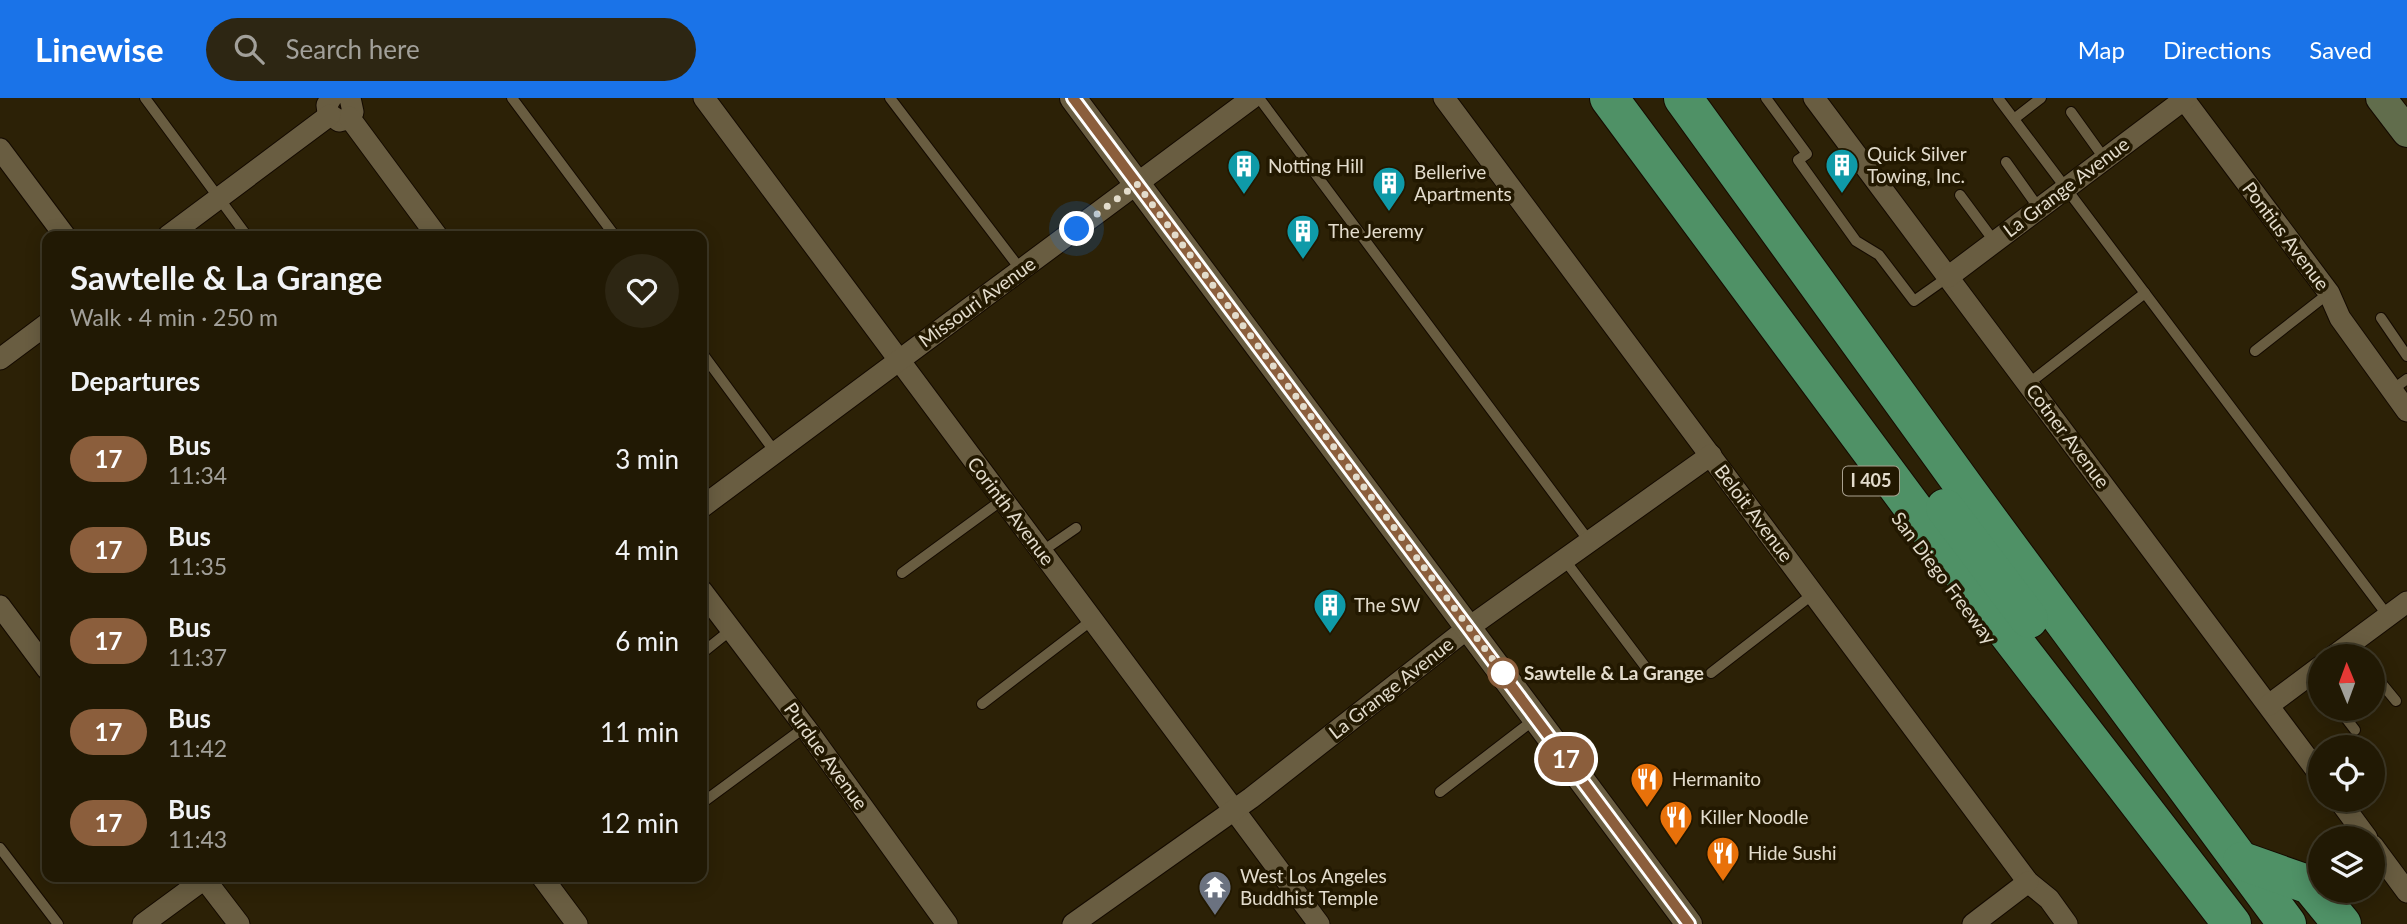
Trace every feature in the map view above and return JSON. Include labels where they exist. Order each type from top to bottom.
[{"type":"highway","name":"San Diego Freeway","points":[[1586,98],[2202,924]]},
{"type":"highway","points":[[1609,98],[1962,574],[2232,924]]},
{"type":"highway","points":[[1643,98],[2256,924]]},
{"type":"highway","points":[[1684,98],[1968,492],[2287,924]]},
{"type":"highway","points":[[2242,861],[2310,885],[2342,924]]},
{"type":"main road","points":[[2381,98],[2407,132]]},
{"type":"street","points":[[1073,98],[1689,924]]},
{"type":"street","name":"Missouri Avenue","points":[[707,503],[1252,98]]},
{"type":"street","name":"Beloit Avenue","points":[[1444,98],[2028,882],[2049,899],[2067,924]]},
{"type":"street","name":"Cotner Avenue","points":[[1814,98],[2308,759]]},
{"type":"street","name":"La Grange Avenue","points":[[1948,277],[2065,186],[2184,99]]},
{"type":"street","name":"Pontius Avenue","points":[[2184,99],[2329,293],[2340,318],[2399,385],[2407,411]]},
{"type":"street","name":"Corinth Avenue","points":[[711,101],[898,360],[1319,924]]},
{"type":"street","points":[[175,231],[343,104],[433,231]]},
{"type":"street","points":[[0,149],[61,231]]},
{"type":"street","points":[[0,359],[42,328]]},
{"type":"street","name":"La Grange Avenue","points":[[1073,924],[1233,809],[1468,628],[1710,455]]},
{"type":"street","name":"Purdue Avenue","points":[[707,597],[805,727],[947,924]]},
{"type":"street","points":[[2357,644],[2407,602]]},
{"type":"street","points":[[0,606],[42,662]]},
{"type":"street","points":[[2269,705],[2308,681]]},
{"type":"street","points":[[2385,862],[2407,892]]},
{"type":"street","points":[[143,924],[198,882]]},
{"type":"street","points":[[209,882],[239,924]]},
{"type":"street","points":[[546,882],[577,924]]},
{"type":"street","points":[[1973,924],[2028,882]]},
{"type":"lane","points":[[145,98],[243,231]]},
{"type":"lane","points":[[512,98],[611,231]]},
{"type":"lane","points":[[890,98],[1021,270]]},
{"type":"lane","points":[[1258,98],[1589,541]]},
{"type":"lane","points":[[1766,98],[1807,153],[1798,160],[1856,241],[1879,255],[1914,301],[1948,277]]},
{"type":"lane","points":[[1998,98],[2388,616]]},
{"type":"lane","points":[[2014,118],[2042,98]]},
{"type":"lane","points":[[2071,112],[2104,158]]},
{"type":"lane","points":[[2006,162],[2038,208]]},
{"type":"lane","points":[[1960,195],[1994,241]]},
{"type":"lane","points":[[2028,384],[2145,293]]},
{"type":"lane","points":[[2255,351],[2329,293]]},
{"type":"lane","points":[[2381,318],[2407,356]]},
{"type":"lane","points":[[707,360],[775,452]]},
{"type":"lane","points":[[902,573],[1002,500]]},
{"type":"lane","points":[[1041,552],[1076,528]]},
{"type":"lane","points":[[1564,559],[1653,677]]},
{"type":"lane","points":[[1711,673],[1813,593]]},
{"type":"lane","points":[[982,704],[1092,620]]},
{"type":"lane","points":[[707,649],[732,629]]},
{"type":"lane","points":[[2385,688],[2396,701]]},
{"type":"lane","points":[[1440,792],[1536,718]]},
{"type":"lane","points":[[2348,721],[2355,730]]},
{"type":"lane","points":[[707,799],[805,727]]},
{"type":"lane","points":[[0,848],[58,924]]},
{"type":"bus line","name":"17","points":[[1073,98],[1689,924]]},
{"type":"place","name":"Quick Silver Towing, Inc.","points":[[1842,195]]},
{"type":"place","name":"Notting Hill","points":[[1244,196]]},
{"type":"place","name":"Bellerive Apartments","points":[[1389,213]]},
{"type":"place","name":"The Jeremy","points":[[1303,261]]},
{"type":"place","name":"The SW","points":[[1330,635]]},
{"type":"place","name":"Sawtelle & La Grange","points":[[1503,673]]},
{"type":"place","name":"Hermanito","points":[[1647,809]]},
{"type":"place","name":"Killer Noodle","points":[[1676,847]]},
{"type":"place","name":"Hide Sushi","points":[[1723,883]]},
{"type":"place","name":"West Los Angeles Buddhist Temple","points":[[1215,917]]},
{"type":"route","points":[[1077,229],[1137,184],[1503,673]]}]
